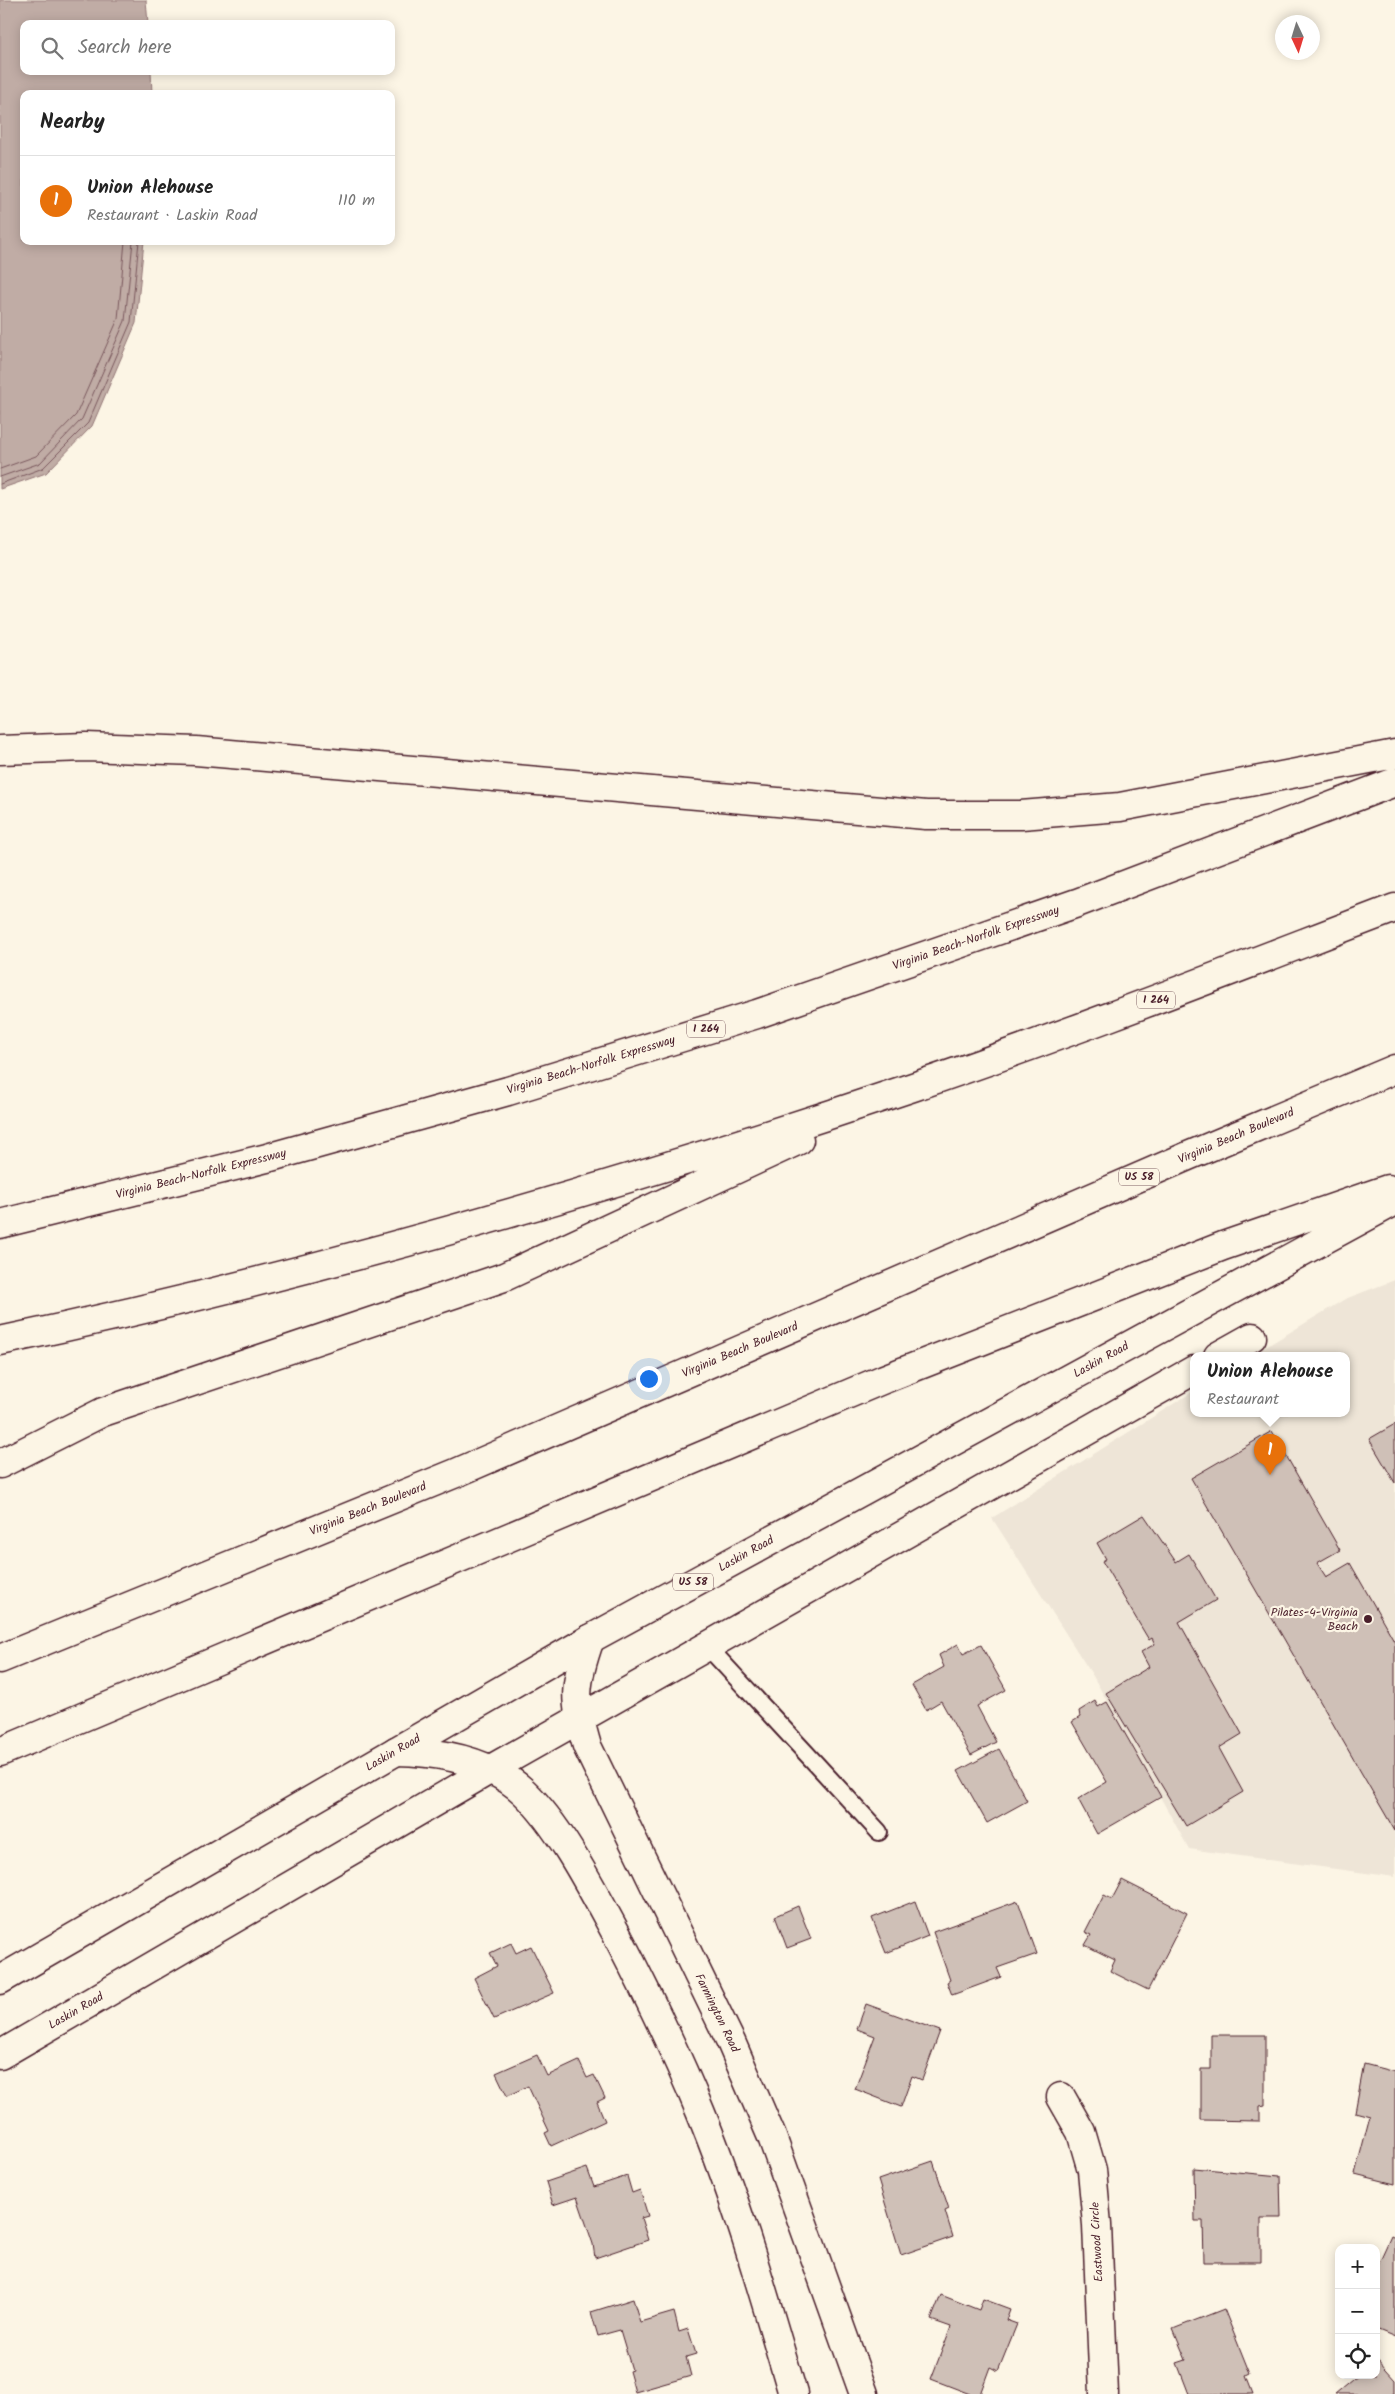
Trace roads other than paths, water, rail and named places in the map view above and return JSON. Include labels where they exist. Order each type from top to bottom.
[{"type":"main road","points":[[0,750],[86,746],[196,751],[926,815],[1022,815],[1120,807],[1395,754]]},
{"type":"main road","name":"Virginia Beach-Norfolk Expressway","points":[[0,1224],[267,1158],[508,1091],[757,1014],[1077,903],[1395,782]]},
{"type":"main road","name":"I 264","points":[[0,1341],[321,1266],[485,1221],[702,1156],[916,1086],[1142,1006],[1395,908]]},
{"type":"main road","name":"Virginia Beach Boulevard","points":[[0,1659],[456,1473],[1179,1160],[1395,1069]]},
{"type":"main road","points":[[0,1464],[102,1412],[504,1277],[916,1086]]},
{"type":"main road","points":[[0,1752],[884,1379],[1223,1246],[1395,1187]]},
{"type":"main road","name":"Laskin Road","points":[[0,1980],[590,1638],[1395,1200]]},
{"type":"main road","points":[[1225,1352],[1252,1337]]},
{"type":"main road","name":"Laskin Road","points":[[0,2055],[490,1769],[1190,1372]]},
{"type":"main road","name":"Farmington Road","points":[[590,1638],[579,1670],[575,1694],[578,1719],[586,1746],[731,2042],[772,2137],[864,2394]]},
{"type":"main road","points":[[396,1751],[432,1752],[460,1758],[490,1769],[523,1791],[547,1820],[591,1886],[650,1997],[701,2112],[756,2265],[793,2394]]},
{"type":"main road","name":"Eastwood Circle","points":[[1060,2097],[1081,2132],[1092,2170],[1097,2225],[1104,2394]]},
{"type":"lane","points":[[707,1646],[879,1832]]},
{"type":"water","points":[[0,0],[146,0],[148,20],[20,20],[20,75],[151,75],[152,90],[20,90],[20,245],[144,245],[136,323],[92,426],[46,473],[0,489]]},
{"type":"place","name":"Union Alehouse","points":[[1270,1475]]},
{"type":"place","name":"Pilates-4-Virginia Beach","points":[[1368,1619]]}]
